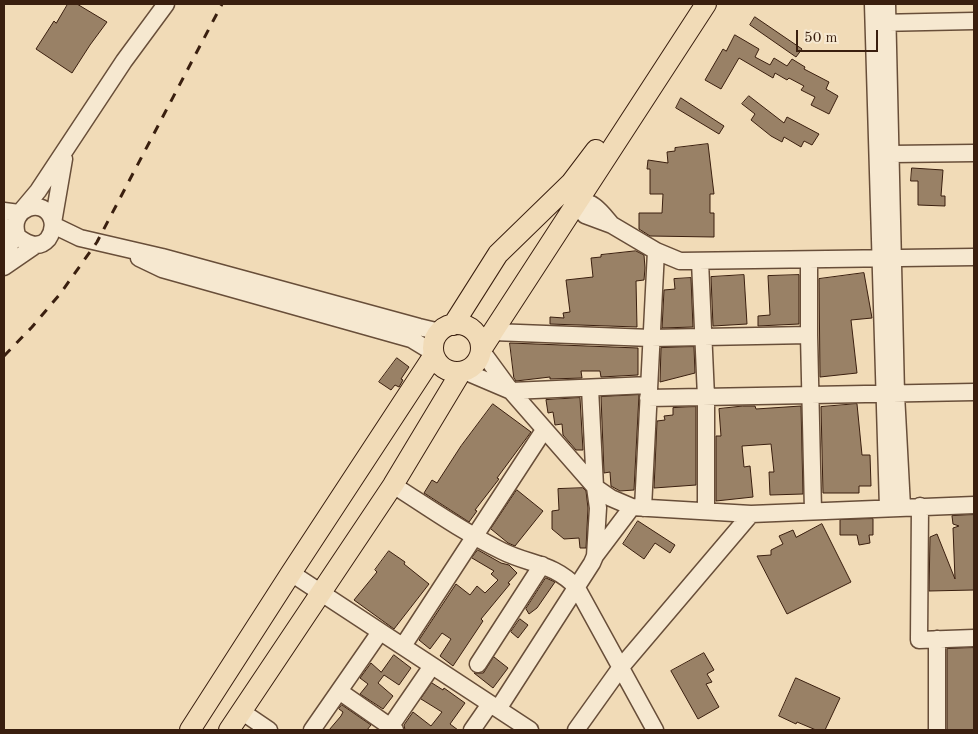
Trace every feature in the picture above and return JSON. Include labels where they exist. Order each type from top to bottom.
[{"type":"main road","points":[[229,730],[393,485],[462,372],[476,364],[481,350],[570,197],[588,162],[691,4]]},
{"type":"main road","points":[[190,730],[434,354],[434,341],[447,328],[498,254],[570,197],[706,4]]},
{"type":"main road","points":[[447,328],[460,324],[473,330],[478,336],[481,350]]},
{"type":"main road","points":[[434,354],[442,366],[448,370],[462,372]]},
{"type":"street","points":[[4,251],[13,232],[15,212],[38,191],[124,61],[166,4]]},
{"type":"street","points":[[873,4],[880,23],[892,154],[887,258]]},
{"type":"street","points":[[887,4],[880,23],[895,507]]},
{"type":"street","points":[[880,23],[974,21]]},
{"type":"street","points":[[4,267],[48,232],[65,152]]},
{"type":"street","points":[[892,154],[974,153]]},
{"type":"street","points":[[570,197],[591,204],[612,225],[656,251],[680,261],[974,257]]},
{"type":"street","points":[[15,212],[28,208],[41,208],[46,212],[48,232]]},
{"type":"street","points":[[13,232],[24,242],[48,232],[80,238],[162,257],[419,327],[447,328]]},
{"type":"street","points":[[110,245],[162,269],[411,340],[434,354]]},
{"type":"street","points":[[472,730],[494,707],[577,588],[595,556],[638,507],[648,392],[656,251]]},
{"type":"street","points":[[809,260],[813,512]]},
{"type":"street","points":[[700,261],[706,397],[706,511]]},
{"type":"street","points":[[493,332],[651,338],[809,336]]},
{"type":"street","points":[[481,350],[511,392],[595,487],[611,498],[638,507],[751,514],[974,505]]},
{"type":"street","points":[[462,372],[511,392],[590,388],[706,397],[974,392]]},
{"type":"street","points":[[590,388],[595,487],[598,508],[595,556]]},
{"type":"street","points":[[403,646],[476,537],[544,430]]},
{"type":"street","points":[[393,485],[501,551],[562,574],[577,588],[655,730]]},
{"type":"street","points":[[920,506],[919,640],[974,638]]},
{"type":"street","points":[[576,730],[621,667],[751,514]]},
{"type":"street","points":[[478,664],[542,565]]},
{"type":"street","points":[[291,573],[530,730]]},
{"type":"street","points":[[312,730],[380,632]]},
{"type":"street","points":[[936,730],[938,639]]},
{"type":"street","points":[[339,691],[391,729],[432,666]]},
{"type":"street","points":[[241,711],[269,730]]},
{"type":"building","points":[[68,4],[77,4],[107,22],[72,73],[36,49],[54,21],[56,23]]},
{"type":"building","points":[[755,17],[802,49],[796,57],[750,25]]},
{"type":"building","points":[[735,35],[759,49],[755,57],[770,65],[774,58],[787,66],[792,59],[805,67],[804,69],[829,82],[826,89],[838,96],[829,114],[811,105],[815,97],[801,90],[804,86],[775,73],[773,78],[739,58],[721,89],[705,80],[723,49],[726,51]]},
{"type":"building","points":[[749,96],[784,123],[787,117],[819,134],[812,145],[804,141],[801,147],[784,137],[782,142],[771,136],[751,120],[755,114],[742,104]]},
{"type":"building","points":[[681,98],[724,126],[719,134],[676,108]]},
{"type":"building","points":[[708,144],[714,194],[710,194],[710,213],[714,213],[714,237],[650,236],[639,229],[639,213],[662,213],[663,194],[650,194],[650,169],[647,169],[648,160],[668,163],[667,152],[675,151],[675,148]]},
{"type":"building","points":[[912,168],[943,170],[941,196],[945,196],[945,206],[918,205],[918,181],[911,181]]},
{"type":"building","points":[[636,251],[644,255],[645,268],[644,280],[636,281],[637,327],[550,324],[550,317],[564,318],[563,313],[570,312],[566,280],[593,277],[591,258]]},
{"type":"building","points":[[864,273],[872,318],[851,320],[857,373],[820,377],[819,279]]},
{"type":"building","points":[[744,275],[747,324],[713,326],[711,277]]},
{"type":"building","points":[[799,275],[799,324],[758,326],[758,316],[770,315],[768,276]]},
{"type":"building","points":[[691,278],[693,327],[662,328],[664,290],[675,289],[674,279]]},
{"type":"building","points":[[510,343],[638,348],[638,375],[601,377],[600,371],[581,371],[582,378],[550,379],[550,377],[516,381],[514,378]]},
{"type":"building","points":[[694,347],[695,373],[660,382],[661,348]]},
{"type":"building","points":[[397,358],[409,367],[401,379],[403,380],[399,387],[395,385],[391,390],[379,382]]},
{"type":"building","points":[[639,395],[634,490],[620,491],[611,486],[610,472],[604,473],[601,397]]},
{"type":"building","points":[[580,398],[583,450],[576,450],[563,435],[562,424],[555,425],[553,412],[548,413],[546,400]]},
{"type":"building","points":[[493,404],[531,432],[497,478],[499,479],[475,510],[477,511],[469,522],[424,493],[432,480],[437,483],[461,446]]},
{"type":"building","points":[[857,404],[862,455],[870,455],[871,486],[859,486],[859,493],[823,493],[821,407]]},
{"type":"building","points":[[755,406],[756,409],[801,406],[803,494],[770,495],[769,472],[774,472],[771,444],[742,446],[744,467],[750,466],[753,497],[716,501],[716,436],[721,436],[719,409]]},
{"type":"building","points":[[696,407],[696,485],[654,488],[657,421],[665,420],[664,416],[673,415],[673,408]]},
{"type":"building","points":[[583,488],[586,491],[588,508],[586,548],[580,548],[579,538],[564,539],[552,529],[552,511],[559,510],[558,489]]},
{"type":"building","points":[[517,490],[543,511],[515,546],[508,543],[491,529]]},
{"type":"building","points":[[974,515],[974,590],[929,591],[930,537],[937,534],[955,579],[953,528],[959,526],[953,524],[952,516]]},
{"type":"building","points":[[873,519],[873,535],[869,535],[870,543],[859,545],[857,535],[840,535],[840,520]]},
{"type":"building","points":[[638,521],[675,545],[670,553],[655,543],[644,559],[623,544]]},
{"type":"building","points":[[822,524],[851,582],[787,614],[757,556],[771,555],[771,550],[783,544],[779,536],[793,530],[796,537]]},
{"type":"building","points":[[478,550],[501,563],[509,565],[517,573],[481,619],[483,621],[453,666],[440,656],[451,639],[442,633],[430,649],[419,640],[456,584],[470,595],[477,586],[485,593],[498,580],[491,574],[494,571],[472,558]]},
{"type":"building","points":[[389,551],[405,562],[404,564],[429,584],[394,629],[354,600],[377,572],[375,570]]},
{"type":"building","points":[[546,578],[555,582],[537,608],[529,614],[526,609]]},
{"type":"building","points":[[520,619],[528,625],[518,638],[511,632]]},
{"type":"building","points":[[974,648],[974,730],[947,730],[947,649]]},
{"type":"building","points":[[704,653],[714,670],[707,674],[712,682],[706,684],[719,707],[698,719],[671,671]]},
{"type":"building","points":[[394,655],[411,668],[399,685],[384,675],[378,683],[393,696],[383,709],[360,694],[368,684],[360,678],[371,663],[381,672]]},
{"type":"building","points":[[494,657],[508,668],[493,688],[474,673],[483,673]]},
{"type":"building","points":[[796,678],[840,698],[825,730],[816,730],[797,722],[796,724],[779,716]]},
{"type":"building","points":[[432,683],[443,690],[444,688],[465,703],[450,724],[458,730],[405,730],[404,725],[413,712],[431,726],[442,712],[421,699]]},
{"type":"building","points":[[342,705],[371,725],[367,730],[329,730],[341,716],[343,712],[339,709]]},
{"type":"railway","points":[[4,356],[60,294],[97,242],[222,4]]}]
